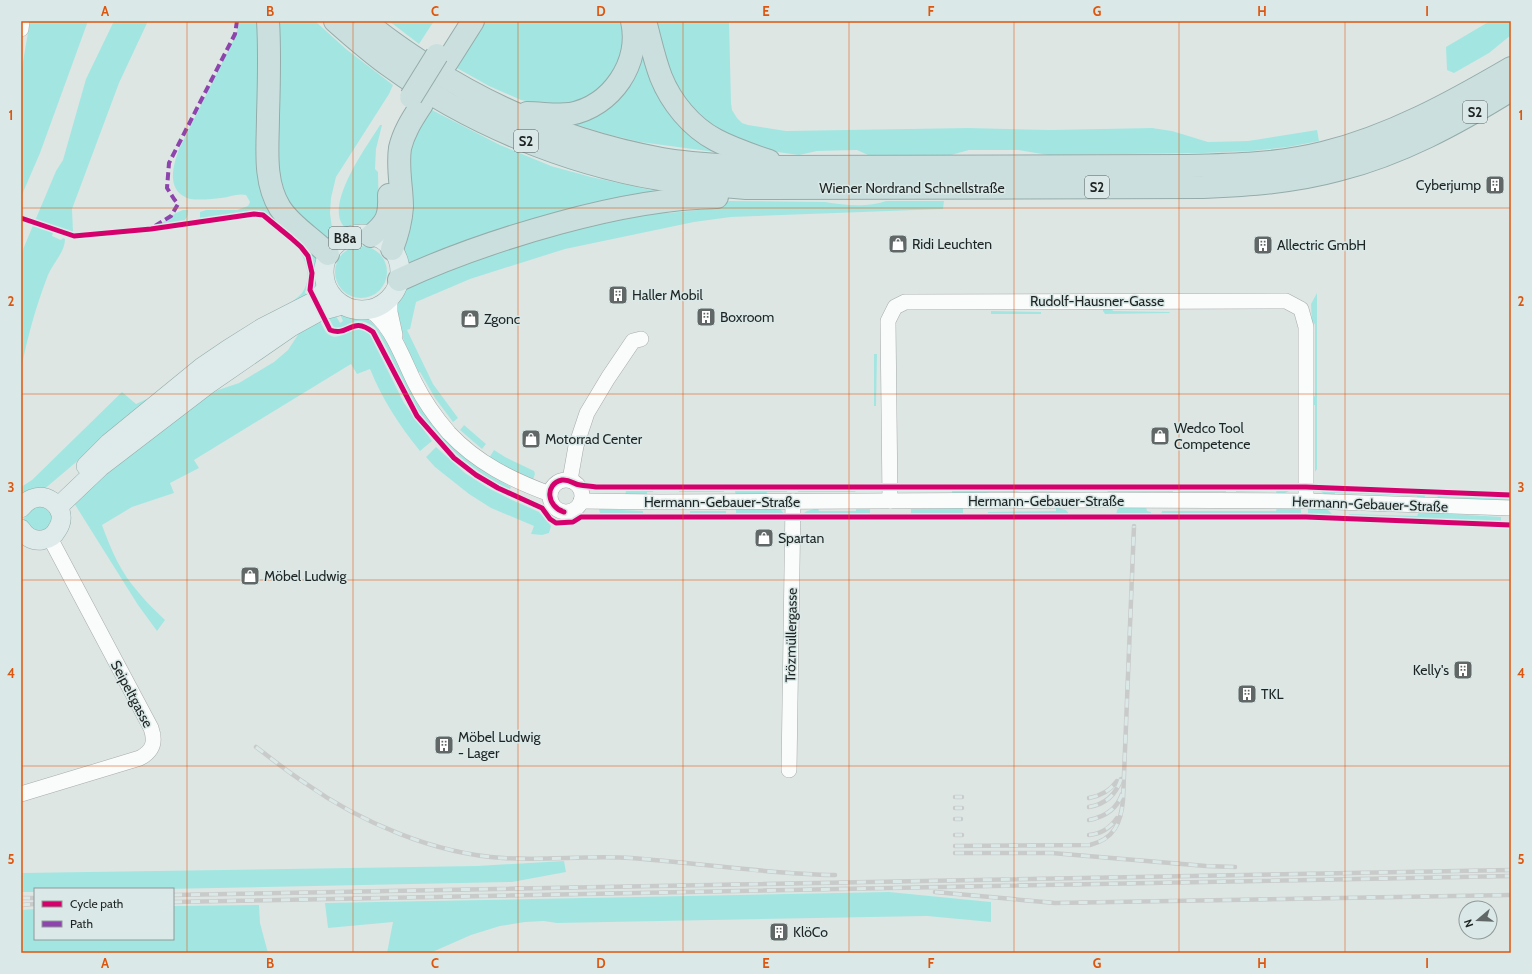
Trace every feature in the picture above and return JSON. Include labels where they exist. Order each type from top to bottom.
[{"type":"highway","points":[[268,21],[268,163],[271,189],[286,216],[318,243],[328,254]]},
{"type":"highway","name":"Wiener Nordrand Schnellstraße","points":[[335,21],[391,67],[421,98],[547,149],[612,170],[701,185],[746,188],[1203,187],[1305,178],[1338,170],[1399,150],[1445,129],[1511,90]]},
{"type":"highway","name":"Wiener Nordrand Schnellstraße","points":[[365,21],[402,50],[470,92],[542,126],[590,142],[663,159],[750,167],[1187,166],[1256,163],[1287,159],[1322,153],[1383,134],[1419,119],[1471,92],[1511,68]]},
{"type":"highway","points":[[392,249],[399,227],[401,213],[399,160],[403,138],[421,98],[442,59],[458,21]]},
{"type":"highway","points":[[442,59],[473,21]]},
{"type":"highway","points":[[514,114],[571,114],[591,106],[610,93],[626,71],[631,58],[634,38],[632,21]]},
{"type":"highway","points":[[645,21],[661,77],[670,94],[689,120],[721,143],[786,167]]},
{"type":"highway","points":[[371,236],[382,227],[388,216],[388,146],[398,119],[421,98]]},
{"type":"highway","points":[[394,288],[432,265],[480,246],[561,222],[601,212],[657,202],[681,199],[726,197],[746,188]]},
{"type":"main road","name":"B8a","points":[[327,288],[324,277],[324,265],[328,254],[335,245],[344,239],[352,235],[362,234],[382,241],[392,249]]},
{"type":"main road","points":[[53,503],[109,443],[202,367],[262,328],[315,301],[327,288],[334,298],[342,305],[354,310],[368,310],[378,306],[394,288],[399,269],[397,259],[392,249]]},
{"type":"main road","points":[[53,503],[213,381],[291,327],[320,311],[342,305]]},
{"type":"main road","points":[[21,508],[30,499],[36,497],[53,503],[60,514],[61,521],[59,528],[50,538],[40,540],[24,538]]},
{"type":"street","points":[[21,29],[22,21]]},
{"type":"street","points":[[394,288],[390,312],[397,344]]},
{"type":"street","name":"Rudolf-Hausner-Gasse","points":[[890,501],[888,321],[895,307],[905,302],[1278,301],[1286,301],[1301,308],[1306,327],[1306,501]]},
{"type":"street","points":[[368,310],[376,315],[397,344],[415,383],[430,409],[449,433],[481,461],[501,474],[518,483],[550,494]]},
{"type":"street","points":[[570,480],[576,446],[587,413],[633,341],[641,339]]},
{"type":"street","points":[[564,480],[570,480],[580,489],[581,501],[575,509],[564,512],[554,506],[551,502],[550,494],[554,485],[564,480]]},
{"type":"street","name":"Hermann-Gebauer-Straße","points":[[581,501],[1306,501],[1511,508]]},
{"type":"street","name":"Trözmüllergasse","points":[[790,770],[793,501]]},
{"type":"street","name":"Seipeltgasse","points":[[21,794],[140,758],[151,749],[154,743],[151,728],[50,538]]},
{"type":"shaded area","points":[[30,21],[88,21],[40,153],[21,197],[21,73]]},
{"type":"shaded area","points":[[114,21],[148,21],[119,83],[72,209],[73,232],[55,226],[52,236],[61,240],[63,238],[65,239],[64,244],[61,253],[48,275],[40,298],[29,334],[21,370],[21,254],[56,171],[63,160],[86,79]]},
{"type":"shaded area","points":[[240,21],[257,21],[258,162],[317,256],[317,289],[314,289],[313,263],[306,249],[282,227],[263,213],[256,211],[200,219],[200,212],[206,210],[237,210],[248,206],[250,202],[246,195],[199,200],[190,199],[180,194],[174,183],[173,170],[179,149],[235,37]]},
{"type":"shaded area","points":[[274,21],[315,21],[346,49],[393,85],[389,94],[336,177],[331,198],[330,213],[333,236],[327,242],[278,194]]},
{"type":"shaded area","points":[[389,21],[434,21],[419,44]]},
{"type":"shaded area","points":[[483,21],[624,21],[626,33],[619,67],[602,90],[573,105],[542,104],[521,100],[489,86],[455,67]]},
{"type":"shaded area","points":[[655,21],[729,21],[732,110],[742,123],[748,125],[786,131],[968,128],[1050,130],[1152,128],[1172,131],[1208,142],[1248,141],[1317,130],[1319,141],[1288,147],[1252,151],[1203,153],[1048,155],[1018,150],[969,150],[951,155],[868,155],[857,150],[817,151],[799,155],[763,150],[706,125],[674,87]]},
{"type":"shaded area","points":[[1490,21],[1511,21],[1511,35],[1489,53],[1454,73],[1447,70],[1446,47]]},
{"type":"shaded area","points":[[639,37],[715,152],[640,142],[607,134],[562,120],[586,114]]},
{"type":"shaded area","points":[[430,109],[500,145],[551,166],[591,177],[669,194],[406,268],[402,252],[411,143]]},
{"type":"shaded area","points":[[380,125],[382,125],[376,149],[375,169],[378,172],[379,214],[367,227],[348,230],[341,221],[339,208],[342,193],[357,162]]},
{"type":"shaded area","points":[[729,201],[825,202],[871,205],[886,201],[944,201],[943,209],[731,217],[694,222],[565,249],[470,279],[416,302],[410,329],[407,330],[433,384],[458,418],[453,422],[435,398],[420,372],[417,373],[410,358],[395,314],[397,300],[405,287],[501,252],[518,243],[661,209],[669,213],[708,209]]},
{"type":"shaded area","points":[[183,210],[188,210],[188,214],[183,222],[163,224],[163,222]]},
{"type":"shaded area","points":[[361,246],[371,248],[379,254],[385,262],[387,272],[385,282],[379,290],[371,296],[361,298],[351,296],[343,290],[337,282],[335,272],[337,262],[343,254],[351,248]]},
{"type":"shaded area","points":[[302,252],[310,272],[309,282],[305,292],[308,299],[139,409],[42,491],[21,498],[21,487],[32,480],[122,392],[136,404],[151,397],[215,349],[255,322],[287,305],[298,297],[307,284],[308,273],[301,253]]},
{"type":"shaded area","points":[[1317,293],[1317,469],[1315,472],[1315,405],[1313,405],[1312,397],[1315,396],[1315,324],[1312,323],[1311,304]]},
{"type":"shaded area","points":[[1103,308],[1112,308],[1113,311],[1170,313],[1105,314]]},
{"type":"shaded area","points":[[991,311],[1041,312],[1041,314],[991,314]]},
{"type":"shaded area","points":[[339,312],[369,320],[374,324],[476,465],[488,474],[511,487],[510,489],[507,489],[493,481],[467,463],[433,430],[414,404],[377,330],[373,326],[361,321],[336,328],[333,326],[327,314],[336,316],[340,323],[343,321]]},
{"type":"shaded area","points":[[318,318],[326,332],[334,337],[360,329],[369,333],[404,403],[432,441],[420,451],[392,412],[370,369],[357,374],[351,364],[194,460],[199,468],[170,483],[174,493],[132,507],[102,525],[113,552],[127,577],[145,600],[165,620],[157,631],[138,605],[74,503],[174,417],[218,390],[239,383],[274,362],[288,350],[303,327]]},
{"type":"shaded area","points":[[874,354],[877,354],[876,406],[874,406]]},
{"type":"shaded area","points":[[464,425],[486,444],[482,449],[460,430]]},
{"type":"shaded area","points":[[436,447],[465,473],[488,488],[539,512],[551,526],[549,533],[542,535],[531,534],[534,526],[491,508],[469,494],[435,467],[426,457]]},
{"type":"shaded area","points":[[494,450],[534,471],[535,474],[533,480],[518,474],[489,458]]},
{"type":"shaded area","points":[[629,488],[653,488],[653,492],[647,492],[647,494],[625,495]]},
{"type":"shaded area","points":[[679,488],[724,488],[724,492],[679,492]]},
{"type":"shaded area","points":[[734,488],[788,488],[787,492],[767,492],[766,495],[736,495]]},
{"type":"shaded area","points":[[797,488],[852,488],[856,492],[798,492]]},
{"type":"shaded area","points":[[952,488],[1020,488],[1020,491],[988,492],[987,495],[952,494]]},
{"type":"shaded area","points":[[1031,488],[1073,488],[1073,491],[1033,492]]},
{"type":"shaded area","points":[[1105,488],[1173,488],[1173,492],[1147,492],[1147,495],[1108,492]]},
{"type":"shaded area","points":[[1180,488],[1226,488],[1226,492],[1180,492]]},
{"type":"shaded area","points":[[1236,488],[1291,488],[1291,490],[1281,495],[1277,495],[1276,491],[1236,492]]},
{"type":"shaded area","points":[[1317,489],[1426,493],[1424,499],[1417,498],[1417,496],[1335,493],[1335,495],[1326,495]]},
{"type":"shaded area","points":[[1437,493],[1511,497],[1511,503],[1438,499]]},
{"type":"shaded area","points":[[47,504],[55,522],[40,534],[24,523],[24,518],[27,508]]},
{"type":"shaded area","points":[[1120,507],[1146,507],[1147,511],[1151,512],[1151,515],[1116,515],[1117,510]]},
{"type":"shaded area","points":[[736,508],[777,508],[785,515],[736,515]]},
{"type":"shaded area","points":[[818,508],[819,511],[856,511],[856,508],[870,508],[870,515],[801,515],[807,511]]},
{"type":"shaded area","points":[[963,508],[963,515],[911,515],[911,509]]},
{"type":"shaded area","points":[[1056,508],[1066,510],[1070,515],[988,515],[988,512],[1056,511]]},
{"type":"shaded area","points":[[1277,508],[1301,508],[1301,516],[1161,515],[1162,511],[1276,511]]},
{"type":"shaded area","points":[[1308,508],[1326,509],[1333,516],[1308,516]]},
{"type":"shaded area","points":[[599,509],[643,511],[643,515],[604,515],[600,513]]},
{"type":"shaded area","points":[[690,511],[726,511],[726,515],[690,516]]},
{"type":"shaded area","points":[[1419,512],[1501,517],[1501,523],[1349,517],[1349,514],[1417,516]]},
{"type":"shaded area","points":[[564,861],[566,872],[512,882],[174,889],[34,888],[34,892],[21,892],[21,873],[477,866]]},
{"type":"shaded area","points":[[889,892],[991,902],[991,922],[927,916],[557,923],[544,921],[500,926],[471,935],[430,953],[387,953],[393,922],[328,928],[325,903]]},
{"type":"shaded area","points":[[259,905],[260,923],[268,953],[21,953],[21,910],[34,909],[34,940],[174,940],[174,906]]},
{"type":"railway","points":[[955,846],[1090,845],[1105,839],[1115,829],[1120,816],[1123,800],[1134,526]]},
{"type":"railway","points":[[256,747],[299,779],[350,811],[399,834],[451,850],[503,858],[535,859],[615,857],[758,870],[835,875]]},
{"type":"railway","points":[[1089,807],[1100,804],[1110,798],[1119,785],[1121,779]]},
{"type":"railway","points":[[1089,798],[1097,796],[1111,788],[1117,781]]},
{"type":"railway","points":[[1089,820],[1100,817],[1109,812],[1117,804],[1122,794]]},
{"type":"railway","points":[[955,797],[962,797]]},
{"type":"railway","points":[[955,808],[962,808]]},
{"type":"railway","points":[[1089,835],[1105,830],[1117,818]]},
{"type":"railway","points":[[955,819],[961,819]]},
{"type":"railway","points":[[955,835],[962,835]]},
{"type":"railway","points":[[955,853],[1052,853],[1206,866],[1235,867]]},
{"type":"railway","points":[[174,895],[1511,870]]},
{"type":"railway","points":[[174,902],[1511,876]]},
{"type":"railway","points":[[935,892],[1055,903],[1511,895]]},
{"type":"railway","points":[[21,898],[34,898]]},
{"type":"railway","points":[[21,905],[34,904]]},
{"type":"marked path","points":[[155,226],[171,216],[178,204],[167,188],[169,163],[235,34],[237,21]]},
{"type":"cycle path","points":[[21,218],[74,236],[151,229],[254,214],[263,215],[301,247],[308,256],[312,273],[310,290],[330,330],[342,331],[355,326],[360,326],[366,327],[373,332],[417,416],[454,458],[476,475],[498,488],[542,508],[550,519],[556,523],[573,522],[581,517],[1306,517],[1511,525]]},
{"type":"cycle path","points":[[564,512],[554,505],[550,496],[552,486],[556,482],[562,480],[596,487],[1306,487],[1511,495]]},
{"type":"place","name":"Cyberjump","points":[[1495,185]]},
{"type":"place","name":"Ridi Leuchten","points":[[898,244]]},
{"type":"place","name":"Allectric GmbH","points":[[1263,245]]},
{"type":"place","name":"Haller Mobil","points":[[618,295]]},
{"type":"place","name":"Boxroom","points":[[706,317]]},
{"type":"place","name":"Zgonc","points":[[470,319]]},
{"type":"place","name":"Wedco Tool Competence","points":[[1160,436]]},
{"type":"place","name":"Motorrad Center","points":[[531,439]]},
{"type":"place","name":"Spartan","points":[[764,538]]},
{"type":"place","name":"Möbel Ludwig","points":[[250,576]]},
{"type":"place","name":"Kelly's","points":[[1463,670]]},
{"type":"place","name":"TKL","points":[[1247,694]]},
{"type":"place","name":"Möbel Ludwig - Lager","points":[[444,745]]},
{"type":"place","name":"KlöCo","points":[[779,932]]}]
